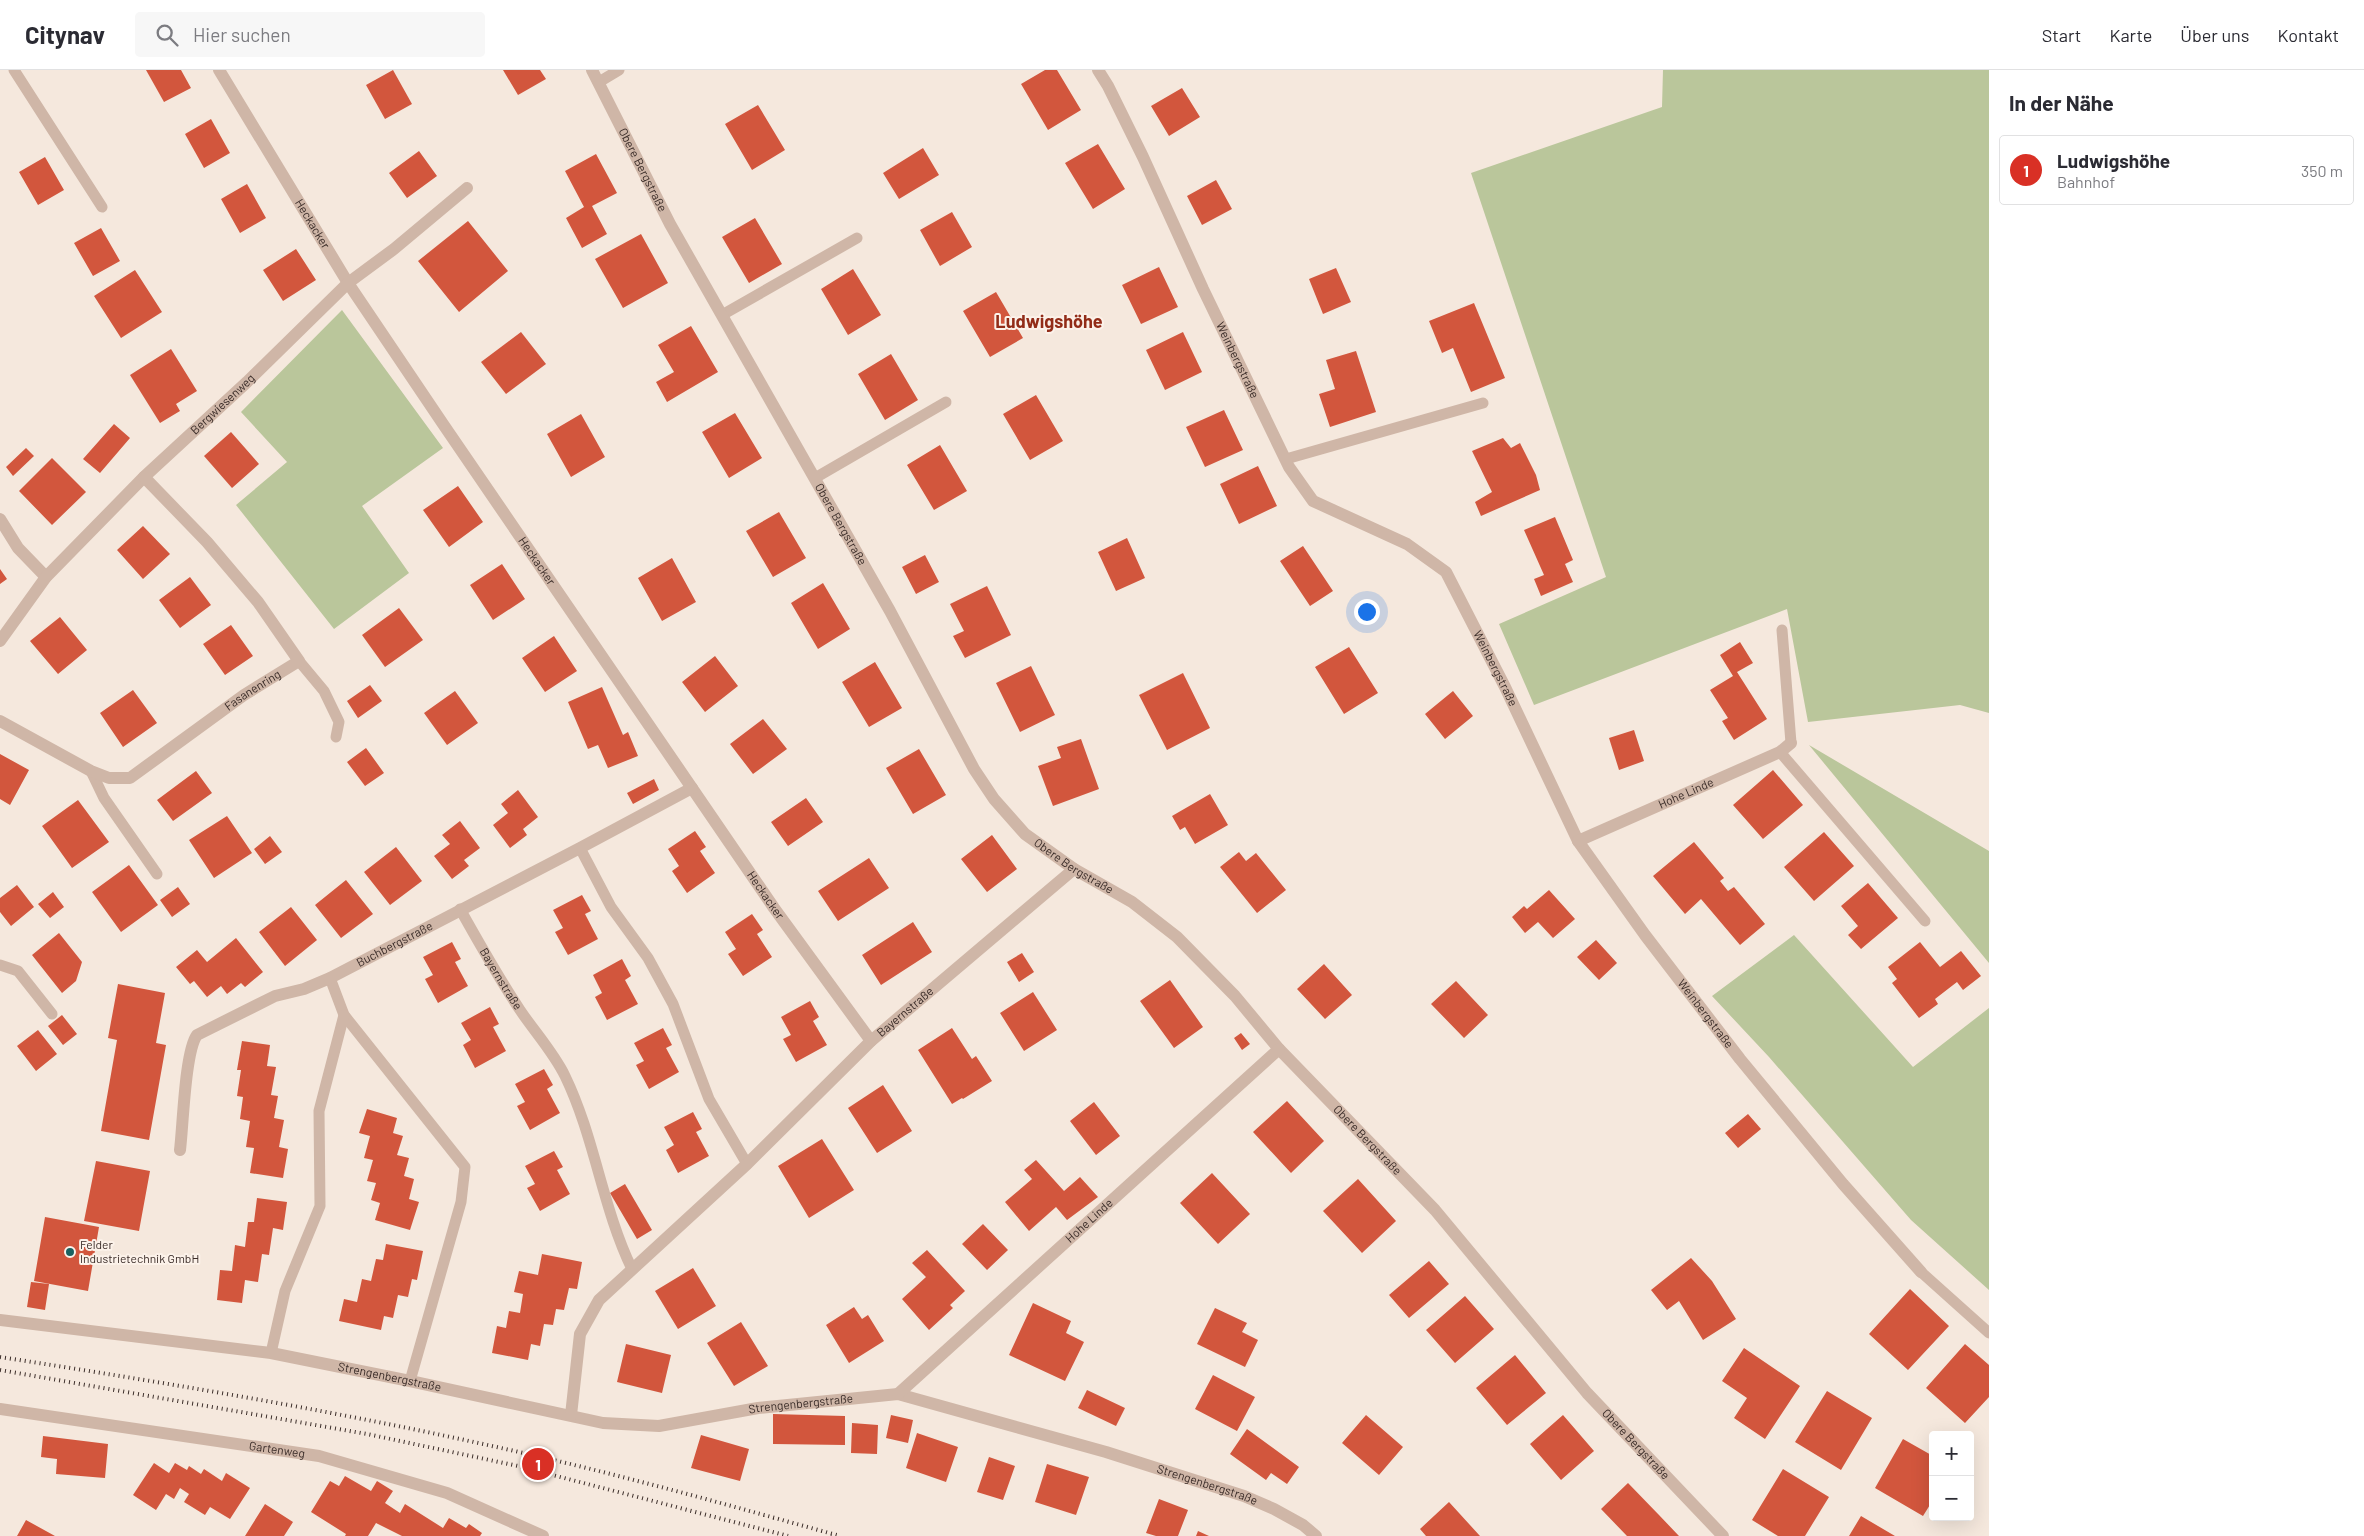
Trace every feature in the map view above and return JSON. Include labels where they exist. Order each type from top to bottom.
[{"type":"street","name":"Heckacker","points":[[219,70],[348,283],[566,606],[774,908],[871,1041]]},
{"type":"street","name":"Obere Bergstraße","points":[[592,70],[670,224],[890,611],[974,769],[994,799],[1025,834],[1074,869],[1132,902],[1177,937],[1235,996],[1279,1050],[1435,1210],[1588,1393],[1723,1536]]},
{"type":"street","name":"Weinbergstraße","points":[[1098,70],[1134,139],[1203,289],[1286,459],[1313,501],[1407,544],[1446,572],[1505,687],[1578,841],[1645,935],[1740,1059],[1843,1184],[1921,1272]]},
{"type":"street","name":"Bergwiesenweg","points":[[0,641],[46,576],[144,477],[348,283],[394,249],[467,188]]},
{"type":"street","points":[[144,477],[207,542],[258,602],[299,661]]},
{"type":"street","points":[[0,519],[18,548],[46,576]]},
{"type":"street","name":"Fasanenring","points":[[0,721],[91,771],[109,778],[130,778],[244,696],[299,661]]},
{"type":"street","name":"Hohe Linde","points":[[1578,841],[1780,752],[1791,743]]},
{"type":"street","name":"Buchbergstraße","points":[[180,1150],[189,1058],[192,1042],[197,1035],[275,996],[304,989],[330,978],[692,788]]},
{"type":"street","name":"Bayernstraße","points":[[571,1415],[580,1334],[599,1300],[747,1164],[871,1041],[1074,869]]},
{"type":"street","name":"Hohe Linde","points":[[898,1394],[1279,1050]]},
{"type":"street","name":"Strengenbergstraße","points":[[0,1320],[271,1353],[603,1423],[660,1426],[758,1408],[898,1394],[1106,1452],[1244,1496],[1274,1509],[1303,1525],[1316,1536]]},
{"type":"street","name":"Gartenweg","points":[[0,1409],[319,1456],[447,1493],[543,1536]]},
{"type":"lane","points":[[14,70],[102,206]]},
{"type":"lane","points":[[599,82],[619,70]]},
{"type":"lane","points":[[722,315],[857,238]]},
{"type":"lane","points":[[815,478],[946,402]]},
{"type":"lane","points":[[1286,459],[1483,403]]},
{"type":"lane","points":[[1782,630],[1791,743]]},
{"type":"lane","points":[[299,661],[324,691],[339,722],[336,737]]},
{"type":"lane","points":[[1780,752],[1925,921]]},
{"type":"lane","points":[[91,771],[104,798],[157,874]]},
{"type":"lane","points":[[580,848],[611,908],[648,958],[673,1004],[709,1099],[747,1164]]},
{"type":"lane","name":"Bayernstraße","points":[[460,909],[514,1000],[564,1075],[590,1140],[603,1195],[618,1239],[632,1269]]},
{"type":"lane","points":[[0,965],[18,971],[52,1014]]},
{"type":"lane","points":[[330,978],[344,1015],[466,1167],[461,1202],[410,1381]]},
{"type":"lane","points":[[271,1353],[284,1291],[320,1206],[319,1110],[344,1015]]},
{"type":"lane","points":[[1921,1272],[1989,1333]]},
{"type":"green space","points":[[1663,70],[1989,70],[1989,713],[1960,705],[1808,722],[1787,609],[1534,705],[1499,624],[1606,577],[1471,173],[1662,107]]},
{"type":"green space","points":[[342,310],[443,448],[362,506],[409,573],[334,629],[236,505],[287,462],[241,412]]},
{"type":"green space","points":[[1809,745],[1989,851],[1989,963]]},
{"type":"green space","points":[[1794,935],[1913,1067],[1989,1008],[1989,1290],[1911,1220],[1769,1057],[1712,996]]},
{"type":"building","points":[[146,70],[181,70],[191,88],[164,102]]},
{"type":"building","points":[[393,70],[412,104],[385,119],[366,85]]},
{"type":"building","points":[[503,70],[540,70],[546,79],[518,95]]},
{"type":"building","points":[[1045,70],[1057,70],[1081,110],[1048,130],[1021,84]]},
{"type":"building","points":[[1182,88],[1200,117],[1169,136],[1151,106]]},
{"type":"building","points":[[758,105],[785,150],[752,170],[725,124]]},
{"type":"building","points":[[211,119],[230,153],[204,168],[185,134]]},
{"type":"building","points":[[1098,144],[1125,189],[1093,209],[1065,163]]},
{"type":"building","points":[[923,148],[939,175],[899,199],[883,173]]},
{"type":"building","points":[[419,151],[437,176],[407,198],[389,173]]},
{"type":"building","points":[[596,154],[617,193],[592,206],[607,234],[582,248],[566,218],[584,207],[565,171]]},
{"type":"building","points":[[45,157],[64,190],[38,205],[19,172]]},
{"type":"building","points":[[1216,180],[1232,209],[1202,225],[1187,196]]},
{"type":"building","points":[[247,184],[266,218],[240,233],[221,199]]},
{"type":"building","points":[[952,212],[972,247],[940,266],[920,230]]},
{"type":"building","points":[[755,218],[782,264],[749,283],[722,237]]},
{"type":"building","points":[[468,221],[508,271],[459,312],[418,261]]},
{"type":"building","points":[[101,228],[120,261],[93,276],[74,243]]},
{"type":"building","points":[[641,234],[668,283],[623,308],[595,259]]},
{"type":"building","points":[[296,249],[316,280],[283,301],[263,270]]},
{"type":"building","points":[[1159,267],[1178,307],[1141,324],[1122,285]]},
{"type":"building","points":[[1336,268],[1351,302],[1323,314],[1309,279]]},
{"type":"building","points":[[853,269],[881,315],[848,335],[821,289]]},
{"type":"building","points":[[135,270],[162,312],[121,338],[94,296]]},
{"type":"building","points":[[996,292],[1023,338],[990,357],[963,311]]},
{"type":"building","points":[[1474,303],[1505,378],[1471,392],[1453,348],[1442,353],[1429,321]]},
{"type":"building","points":[[691,326],[718,372],[667,402],[656,382],[674,372],[658,345]]},
{"type":"building","points":[[521,332],[546,364],[506,394],[481,362]]},
{"type":"building","points":[[1183,332],[1202,372],[1165,390],[1146,350]]},
{"type":"building","points":[[171,349],[197,391],[176,404],[180,411],[160,423],[130,375]]},
{"type":"building","points":[[1356,351],[1376,412],[1330,427],[1319,394],[1335,389],[1326,360]]},
{"type":"building","points":[[891,354],[918,400],[885,420],[858,374]]},
{"type":"building","points":[[1036,395],[1063,441],[1030,460],[1003,414]]},
{"type":"building","points":[[1224,410],[1243,450],[1205,467],[1186,427]]},
{"type":"building","points":[[735,413],[762,458],[729,478],[702,432]]},
{"type":"building","points":[[581,414],[605,457],[571,477],[547,434]]},
{"type":"building","points":[[114,424],[130,438],[100,473],[83,459]]},
{"type":"building","points":[[231,432],[259,464],[232,488],[204,456]]},
{"type":"building","points":[[1503,438],[1511,448],[1520,443],[1536,475],[1540,490],[1481,516],[1475,502],[1492,492],[1472,451]]},
{"type":"building","points":[[940,445],[967,491],[934,510],[907,465]]},
{"type":"building","points":[[26,448],[34,456],[13,476],[6,467]]},
{"type":"building","points":[[52,458],[86,492],[52,525],[19,491]]},
{"type":"building","points":[[1258,466],[1277,506],[1239,524],[1220,484]]},
{"type":"building","points":[[458,486],[483,522],[449,547],[423,510]]},
{"type":"building","points":[[779,512],[806,558],[773,577],[746,531]]},
{"type":"building","points":[[1555,517],[1573,560],[1565,564],[1573,582],[1541,596],[1534,579],[1544,575],[1524,530]]},
{"type":"building","points":[[143,526],[170,554],[143,579],[117,550]]},
{"type":"building","points":[[1127,538],[1145,578],[1116,591],[1098,552]]},
{"type":"building","points":[[1303,546],[1333,591],[1310,606],[1280,561]]},
{"type":"building","points":[[925,555],[939,582],[916,594],[902,567]]},
{"type":"building","points":[[672,558],[696,602],[662,621],[638,578]]},
{"type":"building","points":[[502,564],[525,599],[493,620],[470,585]]},
{"type":"building","points":[[0,569],[7,579],[0,584]]},
{"type":"building","points":[[190,577],[211,605],[180,628],[159,600]]},
{"type":"building","points":[[823,583],[850,629],[818,649],[791,603]]},
{"type":"building","points":[[987,586],[1011,635],[965,658],[953,636],[964,631],[950,604]]},
{"type":"building","points":[[399,608],[423,640],[385,667],[362,635]]},
{"type":"building","points":[[60,617],[87,650],[58,674],[30,641]]},
{"type":"building","points":[[231,625],[253,656],[225,675],[203,644]]},
{"type":"building","points":[[554,636],[577,671],[545,692],[522,658]]},
{"type":"building","points":[[1740,642],[1753,663],[1737,672],[1767,719],[1734,740],[1722,721],[1728,718],[1710,690],[1733,676],[1720,655]]},
{"type":"building","points":[[1349,647],[1378,693],[1344,714],[1315,667]]},
{"type":"building","points":[[715,656],[738,686],[705,712],[682,682]]},
{"type":"building","points":[[875,662],[902,708],[869,727],[842,682]]},
{"type":"building","points":[[1031,666],[1055,715],[1020,732],[996,683]]},
{"type":"building","points":[[1183,673],[1210,728],[1167,750],[1139,695]]},
{"type":"building","points":[[370,685],[382,701],[358,718],[347,701]]},
{"type":"building","points":[[602,687],[623,735],[628,732],[638,756],[608,768],[598,745],[588,749],[568,702]]},
{"type":"building","points":[[133,690],[157,723],[123,747],[100,713]]},
{"type":"building","points":[[455,691],[478,723],[447,745],[424,713]]},
{"type":"building","points":[[1453,691],[1473,716],[1445,739],[1425,714]]},
{"type":"building","points":[[763,719],[787,749],[753,774],[730,744]]},
{"type":"building","points":[[1634,730],[1644,761],[1619,770],[1609,738]]},
{"type":"building","points":[[1081,739],[1099,789],[1053,806],[1038,766],[1061,758],[1057,747]]},
{"type":"building","points":[[366,748],[384,773],[365,786],[347,762]]},
{"type":"building","points":[[919,749],[946,795],[913,814],[886,768]]},
{"type":"building","points":[[0,754],[29,770],[10,805],[0,799]]},
{"type":"building","points":[[1773,770],[1803,805],[1763,839],[1733,805]]},
{"type":"building","points":[[196,771],[212,793],[173,821],[157,800]]},
{"type":"building","points":[[654,779],[659,790],[633,804],[627,793]]},
{"type":"building","points":[[518,790],[538,817],[523,829],[527,835],[510,848],[493,825],[508,813],[501,804]]},
{"type":"building","points":[[1210,794],[1228,825],[1195,844],[1185,827],[1180,830],[1172,816]]},
{"type":"building","points":[[806,798],[823,822],[788,846],[771,822]]},
{"type":"building","points":[[78,800],[109,842],[72,868],[42,826]]},
{"type":"building","points":[[227,816],[252,853],[214,878],[189,840]]},
{"type":"building","points":[[460,821],[480,848],[464,860],[469,866],[452,879],[434,856],[450,844],[442,835]]},
{"type":"building","points":[[695,831],[706,847],[700,851],[715,873],[687,893],[672,871],[679,866],[668,849]]},
{"type":"building","points":[[1824,832],[1854,866],[1814,901],[1784,867]]},
{"type":"building","points":[[992,835],[1017,869],[987,892],[961,859]]},
{"type":"building","points":[[270,836],[282,852],[265,864],[254,849]]},
{"type":"building","points":[[1694,842],[1724,878],[1720,881],[1728,891],[1734,887],[1765,924],[1740,945],[1701,899],[1685,914],[1653,876]]},
{"type":"building","points":[[396,847],[422,881],[390,905],[364,872]]},
{"type":"building","points":[[1239,852],[1246,861],[1256,853],[1286,890],[1257,913],[1220,867]]},
{"type":"building","points":[[869,858],[889,888],[838,921],[818,891]]},
{"type":"building","points":[[129,865],[158,905],[121,932],[92,892]]},
{"type":"building","points":[[346,880],[373,914],[341,938],[315,905]]},
{"type":"building","points":[[1868,883],[1898,918],[1861,949],[1848,935],[1858,926],[1841,906]]},
{"type":"building","points":[[17,885],[34,907],[11,926],[0,912],[0,898]]},
{"type":"building","points":[[178,887],[190,904],[172,917],[160,900]]},
{"type":"building","points":[[1549,890],[1575,919],[1553,938],[1538,922],[1525,933],[1512,917],[1524,906],[1527,909]]},
{"type":"building","points":[[53,892],[64,907],[50,918],[38,904]]},
{"type":"building","points":[[582,895],[591,911],[585,914],[598,939],[568,955],[555,932],[563,928],[553,910]]},
{"type":"building","points":[[291,907],[317,940],[285,966],[259,932]]},
{"type":"building","points":[[752,914],[763,930],[757,934],[772,957],[743,976],[728,954],[736,949],[725,932]]},
{"type":"building","points":[[913,922],[932,952],[881,985],[862,955]]},
{"type":"building","points":[[59,933],[82,962],[76,981],[62,993],[32,955]]},
{"type":"building","points":[[236,938],[263,972],[245,987],[241,983],[227,994],[221,986],[207,997],[194,981],[190,984],[176,967],[197,950],[207,962]]},
{"type":"building","points":[[1596,940],[1617,963],[1599,980],[1577,957]]},
{"type":"building","points":[[452,942],[461,959],[455,962],[468,986],[438,1003],[425,979],[433,975],[423,957]]},
{"type":"building","points":[[1920,942],[1940,967],[1961,951],[1981,976],[1963,990],[1957,982],[1935,999],[1938,1004],[1919,1018],[1892,983],[1897,979],[1888,967]]},
{"type":"building","points":[[1022,953],[1034,972],[1019,982],[1007,962]]},
{"type":"building","points":[[622,959],[631,976],[625,980],[638,1004],[607,1020],[595,997],[602,993],[593,975]]},
{"type":"building","points":[[1324,964],[1352,995],[1325,1019],[1297,989]]},
{"type":"building","points":[[1170,980],[1203,1027],[1174,1048],[1140,1001]]},
{"type":"building","points":[[1456,981],[1488,1015],[1464,1038],[1431,1004]]},
{"type":"building","points":[[118,984],[165,993],[156,1043],[166,1045],[149,1140],[101,1131],[117,1040],[108,1038]]},
{"type":"building","points":[[1033,992],[1057,1030],[1024,1051],[1000,1013]]},
{"type":"building","points":[[810,1001],[819,1017],[813,1021],[827,1045],[796,1062],[783,1039],[791,1035],[781,1017]]},
{"type":"building","points":[[490,1007],[499,1024],[493,1027],[506,1051],[475,1068],[463,1045],[471,1040],[461,1023]]},
{"type":"building","points":[[62,1015],[77,1034],[63,1045],[48,1026]]},
{"type":"building","points":[[663,1028],[672,1045],[666,1048],[679,1072],[649,1089],[636,1065],[644,1061],[634,1043]]},
{"type":"building","points":[[952,1028],[972,1059],[976,1056],[992,1081],[952,1104],[918,1050]]},
{"type":"building","points":[[38,1030],[57,1054],[36,1071],[17,1046]]},
{"type":"building","points":[[1241,1033],[1250,1044],[1242,1050],[1234,1038]]},
{"type":"building","points":[[242,1041],[270,1045],[267,1066],[276,1067],[271,1095],[278,1096],[274,1118],[284,1120],[279,1147],[288,1149],[283,1178],[250,1173],[254,1148],[246,1147],[250,1121],[240,1119],[243,1097],[237,1096],[241,1070],[237,1070]]},
{"type":"building","points":[[544,1069],[553,1085],[547,1089],[560,1113],[530,1130],[517,1106],[525,1102],[515,1084]]},
{"type":"building","points":[[883,1085],[912,1131],[877,1153],[848,1108]]},
{"type":"building","points":[[1287,1101],[1324,1141],[1291,1173],[1253,1132]]},
{"type":"building","points":[[1094,1102],[1120,1136],[1096,1155],[1070,1121]]},
{"type":"building","points":[[367,1109],[397,1118],[393,1133],[403,1136],[397,1155],[409,1158],[404,1176],[414,1179],[409,1199],[419,1202],[410,1230],[375,1220],[380,1203],[371,1200],[376,1183],[367,1181],[373,1160],[364,1158],[370,1136],[359,1133]]},
{"type":"building","points":[[693,1112],[702,1129],[696,1132],[709,1156],[678,1173],[666,1150],[674,1145],[664,1127]]},
{"type":"building","points":[[1748,1114],[1761,1129],[1738,1148],[1725,1133]]},
{"type":"building","points":[[822,1139],[854,1190],[809,1218],[778,1166]]},
{"type":"building","points":[[554,1151],[563,1167],[557,1170],[570,1194],[540,1211],[527,1188],[535,1184],[525,1166]]},
{"type":"building","points":[[1036,1160],[1064,1191],[1080,1177],[1098,1197],[1067,1220],[1056,1207],[1029,1231],[1005,1202],[1032,1179],[1024,1170]]},
{"type":"building","points":[[96,1161],[150,1171],[139,1231],[84,1221]]},
{"type":"building","points":[[1212,1173],[1250,1214],[1218,1244],[1180,1203]]},
{"type":"building","points":[[1358,1179],[1396,1221],[1362,1253],[1323,1211]]},
{"type":"building","points":[[625,1184],[652,1230],[637,1239],[610,1193]]},
{"type":"building","points":[[257,1198],[287,1202],[283,1230],[273,1228],[269,1255],[262,1254],[258,1282],[245,1280],[242,1303],[217,1300],[220,1270],[232,1271],[235,1245],[245,1247],[248,1222],[254,1222]]},
{"type":"building","points":[[45,1217],[99,1227],[88,1291],[34,1281]]},
{"type":"building","points":[[983,1224],[1008,1250],[987,1270],[962,1244]]},
{"type":"building","points":[[386,1244],[423,1251],[417,1280],[412,1279],[408,1297],[398,1295],[393,1318],[384,1316],[381,1330],[339,1321],[344,1299],[357,1302],[362,1279],[371,1281],[376,1259],[383,1260]]},
{"type":"building","points":[[927,1250],[965,1291],[950,1305],[953,1308],[929,1330],[902,1299],[926,1277],[912,1263]]},
{"type":"building","points":[[542,1254],[582,1262],[577,1289],[569,1288],[564,1310],[556,1309],[553,1325],[544,1324],[540,1346],[531,1344],[528,1360],[492,1353],[497,1326],[506,1328],[509,1311],[520,1313],[523,1294],[514,1292],[519,1271],[538,1275]]},
{"type":"building","points":[[1691,1258],[1712,1281],[1736,1319],[1703,1340],[1679,1301],[1667,1310],[1651,1290]]},
{"type":"building","points":[[1429,1261],[1449,1284],[1409,1318],[1389,1295]]},
{"type":"building","points":[[693,1268],[716,1306],[678,1329],[655,1291]]},
{"type":"building","points":[[31,1282],[49,1284],[45,1310],[27,1307]]},
{"type":"building","points":[[1910,1289],[1949,1326],[1908,1370],[1869,1334]]},
{"type":"building","points":[[1465,1296],[1494,1329],[1455,1363],[1426,1330]]},
{"type":"building","points":[[1033,1303],[1071,1321],[1066,1333],[1084,1342],[1065,1381],[1009,1355]]},
{"type":"building","points":[[854,1307],[862,1319],[868,1315],[884,1341],[849,1363],[826,1325]]},
{"type":"building","points":[[1215,1308],[1247,1323],[1242,1332],[1258,1340],[1245,1367],[1197,1344]]},
{"type":"building","points":[[741,1322],[768,1366],[734,1386],[707,1343]]},
{"type":"building","points":[[626,1344],[671,1355],[662,1393],[617,1382]]},
{"type":"building","points":[[1965,1344],[1989,1365],[1989,1397],[1965,1423],[1926,1388]]},
{"type":"building","points":[[1744,1348],[1800,1386],[1765,1439],[1734,1418],[1747,1398],[1722,1381]]},
{"type":"building","points":[[1515,1355],[1546,1393],[1507,1425],[1476,1388]]},
{"type":"building","points":[[1213,1375],[1255,1397],[1237,1431],[1195,1409]]},
{"type":"building","points":[[1087,1390],[1125,1408],[1116,1426],[1078,1408]]},
{"type":"building","points":[[1827,1391],[1872,1418],[1841,1470],[1795,1442]]},
{"type":"building","points":[[773,1414],[845,1416],[845,1445],[773,1444]]},
{"type":"building","points":[[891,1415],[913,1420],[908,1443],[886,1438]]},
{"type":"building","points":[[1366,1415],[1403,1447],[1379,1475],[1342,1443]]},
{"type":"building","points":[[1563,1415],[1594,1451],[1561,1480],[1530,1444]]},
{"type":"building","points":[[852,1423],[878,1425],[877,1454],[851,1453]]},
{"type":"building","points":[[1247,1429],[1299,1467],[1287,1484],[1271,1473],[1266,1480],[1230,1454]]},
{"type":"building","points":[[917,1433],[958,1447],[946,1482],[906,1468]]},
{"type":"building","points":[[701,1435],[749,1449],[740,1481],[691,1468]]},
{"type":"building","points":[[43,1436],[108,1444],[105,1478],[56,1474],[57,1459],[41,1457]]},
{"type":"building","points":[[1903,1439],[1929,1454],[1929,1506],[1923,1516],[1875,1488]]},
{"type":"building","points":[[989,1457],[1015,1466],[1003,1500],[977,1492]]},
{"type":"building","points":[[154,1463],[169,1473],[175,1463],[187,1470],[189,1466],[201,1474],[204,1469],[222,1481],[226,1473],[250,1488],[230,1519],[210,1507],[205,1515],[184,1502],[189,1494],[180,1488],[174,1499],[166,1494],[156,1510],[133,1495]]},
{"type":"building","points":[[1047,1464],[1089,1477],[1076,1515],[1035,1502]]},
{"type":"building","points":[[1783,1469],[1829,1497],[1805,1536],[1778,1536],[1752,1520]]},
{"type":"building","points":[[345,1476],[371,1491],[377,1481],[393,1491],[385,1503],[400,1513],[405,1504],[443,1528],[449,1518],[466,1528],[469,1524],[482,1533],[480,1536],[402,1536],[376,1523],[368,1536],[345,1536],[346,1534],[311,1512],[330,1481],[339,1486]]},
{"type":"building","points":[[1628,1483],[1679,1536],[1627,1536],[1601,1509]]},
{"type":"building","points":[[1159,1499],[1188,1510],[1178,1536],[1156,1536],[1146,1533]]},
{"type":"building","points":[[1449,1502],[1480,1536],[1426,1536],[1420,1529]]},
{"type":"building","points":[[265,1504],[293,1522],[284,1536],[245,1536]]},
{"type":"building","points":[[1861,1516],[1895,1536],[1849,1536]]},
{"type":"building","points":[[26,1520],[55,1536],[17,1536]]},
{"type":"building","points":[[1198,1531],[1209,1536],[1196,1536]]},
{"type":"railway","points":[[0,1357],[252,1398],[439,1435],[629,1479],[840,1536]]},
{"type":"railway","points":[[0,1370],[367,1434],[518,1466],[788,1536]]},
{"type":"place","name":"Felder Industrietechnik GmbH","points":[[70,1252]]},
{"type":"place","name":"Ludwigshöhe","points":[[538,1464]]},
{"type":"district","name":"Ludwigshöhe","points":[[1049,322]]}]
